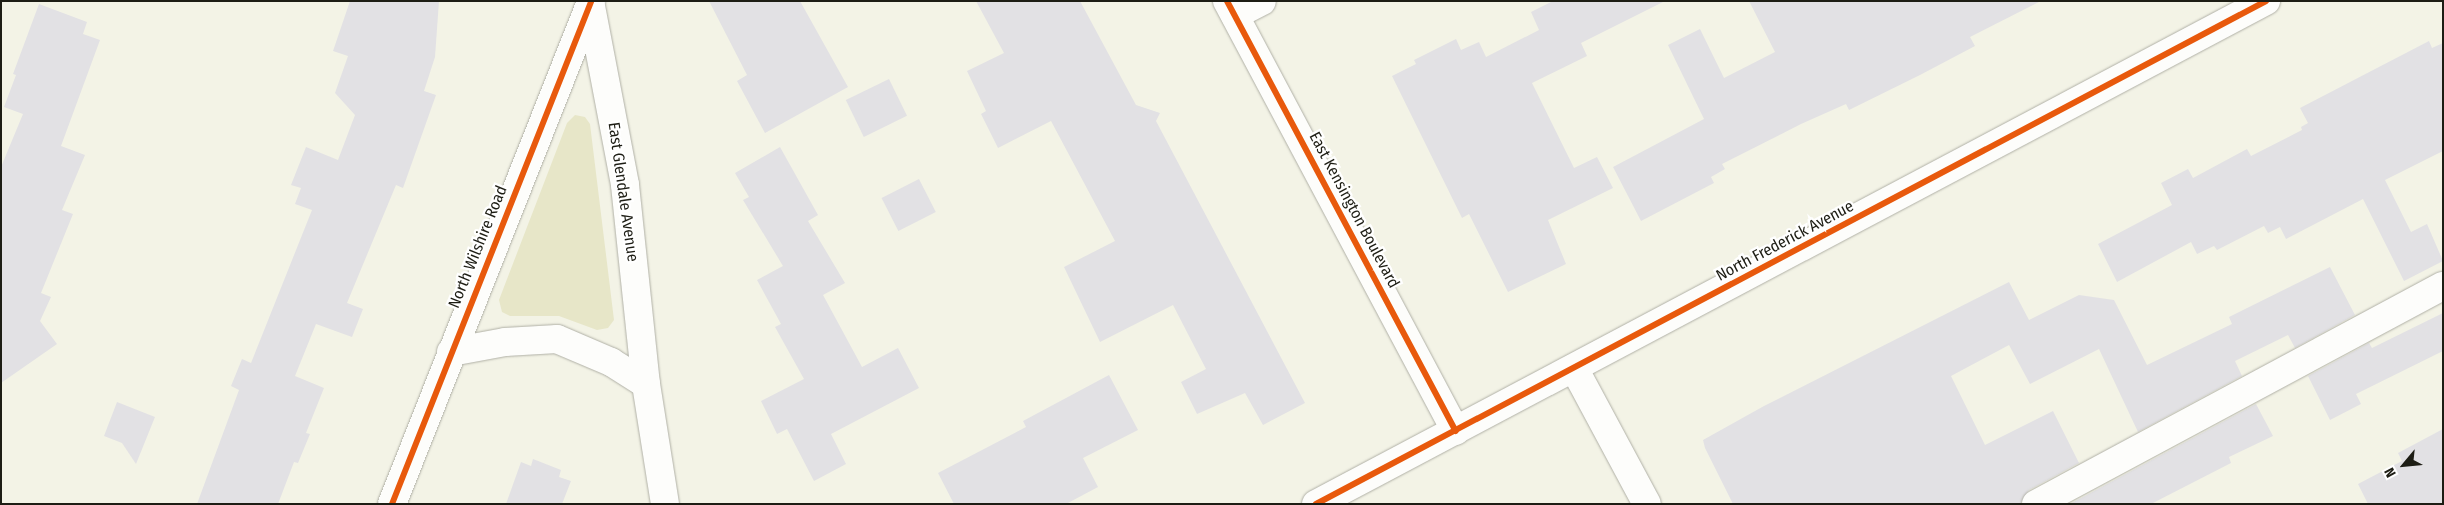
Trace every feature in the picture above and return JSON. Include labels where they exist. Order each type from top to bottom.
[{"type":"street","points":[[1231,8],[1262,1]]},
{"type":"street","name":"North Frederick Avenue","points":[[1316,504],[2266,1]]},
{"type":"street","name":"North Wilshire Road","points":[[392,504],[450,352],[590,2]]},
{"type":"street","name":"East Glendale Avenue","points":[[590,2],[625,185],[646,384],[665,504]]},
{"type":"street","name":"East Kensington Boulevard","points":[[1231,8],[1456,431]]},
{"type":"street","points":[[2036,504],[2443,286]]},
{"type":"street","points":[[450,352],[505,342],[557,339],[611,362],[646,384]]},
{"type":"street","points":[[1574,368],[1647,504]]},
{"type":"green space","points":[[575,115],[585,117],[590,124],[614,320],[608,328],[597,330],[559,316],[510,316],[502,312],[499,300],[567,123]]},
{"type":"building","points":[[350,1],[439,1],[435,57],[424,91],[436,95],[403,188],[396,185],[347,303],[363,309],[352,337],[316,324],[295,376],[324,388],[306,433],[310,434],[298,463],[294,462],[278,504],[197,504],[239,390],[231,386],[242,359],[251,363],[312,210],[295,204],[301,188],[291,185],[306,147],[338,160],[355,115],[335,93],[348,56],[333,51]]},
{"type":"building","points":[[709,1],[800,1],[848,87],[765,133],[737,81],[747,75]]},
{"type":"building","points":[[976,1],[1080,1],[1136,105],[1160,113],[1156,121],[1305,403],[1263,425],[1245,393],[1197,414],[1181,382],[1206,369],[1173,305],[1100,342],[1064,267],[1115,241],[1051,121],[998,148],[981,114],[986,111],[967,71],[1004,53]]},
{"type":"building","points":[[1553,1],[1665,1],[1581,43],[1587,56],[1532,83],[1574,168],[1597,157],[1613,188],[1548,220],[1566,264],[1508,292],[1469,214],[1462,218],[1392,76],[1416,64],[1414,60],[1456,39],[1461,50],[1479,42],[1486,57],[1539,30],[1531,12]]},
{"type":"building","points":[[1749,1],[2041,1],[1970,37],[1975,46],[1920,75],[1849,110],[1846,104],[1801,124],[1722,164],[1725,169],[1711,177],[1714,183],[1641,221],[1613,167],[1704,119],[1668,45],[1700,29],[1724,78],[1775,52]]},
{"type":"building","points":[[39,4],[87,22],[83,34],[100,40],[61,146],[85,155],[62,210],[73,214],[41,293],[51,297],[40,321],[57,344],[1,383],[1,167],[23,114],[4,107],[16,75],[13,74]]},
{"type":"building","points":[[2429,41],[2432,48],[2443,43],[2443,151],[2385,180],[2411,232],[2427,224],[2443,261],[2404,281],[2363,199],[2286,239],[2280,227],[2268,233],[2264,226],[2217,250],[2214,246],[2197,254],[2191,242],[2117,282],[2098,244],[2172,205],[2161,183],[2188,169],[2193,178],[2247,149],[2251,156],[2302,130],[2301,127],[2308,123],[2300,108]]},
{"type":"building","points":[[889,79],[907,116],[864,137],[846,100]]},
{"type":"building","points":[[780,147],[818,215],[808,221],[845,283],[823,295],[862,367],[898,348],[919,388],[831,434],[846,464],[814,481],[787,429],[777,434],[761,401],[804,379],[775,327],[781,324],[757,280],[783,266],[743,200],[749,197],[735,173]]},
{"type":"building","points":[[919,179],[936,212],[898,231],[882,198]]},
{"type":"building","points":[[2330,267],[2355,315],[2295,348],[2288,335],[2235,361],[2242,376],[2138,432],[2099,349],[2030,384],[2009,345],[1951,376],[1985,445],[2053,411],[2079,463],[2029,490],[2020,504],[1733,504],[1705,448],[1703,440],[1764,406],[2009,282],[2029,320],[2079,295],[2114,300],[2147,365],[2232,324],[2229,317]]},
{"type":"building","points":[[2443,313],[2443,351],[2356,394],[2361,404],[2330,420],[2308,376],[2369,343],[2372,348]]},
{"type":"building","points":[[1109,375],[1138,430],[1083,458],[1098,487],[1066,504],[954,504],[938,473],[1026,427],[1023,421]]},
{"type":"building","points":[[117,402],[155,417],[136,464],[122,443],[104,436]]},
{"type":"building","points":[[2256,404],[2273,436],[2229,457],[2231,463],[2151,504],[2070,504]]},
{"type":"building","points":[[2443,429],[2443,504],[2368,504],[2358,484],[2402,461],[2398,453]]},
{"type":"building","points":[[533,459],[561,470],[559,477],[571,481],[562,504],[506,504],[521,462],[531,466]]},
{"type":"cycle path","points":[[1227,1],[1456,431]]},
{"type":"cycle path","points":[[1316,504],[2266,1]]},
{"type":"cycle path","points":[[392,504],[591,2]]}]
